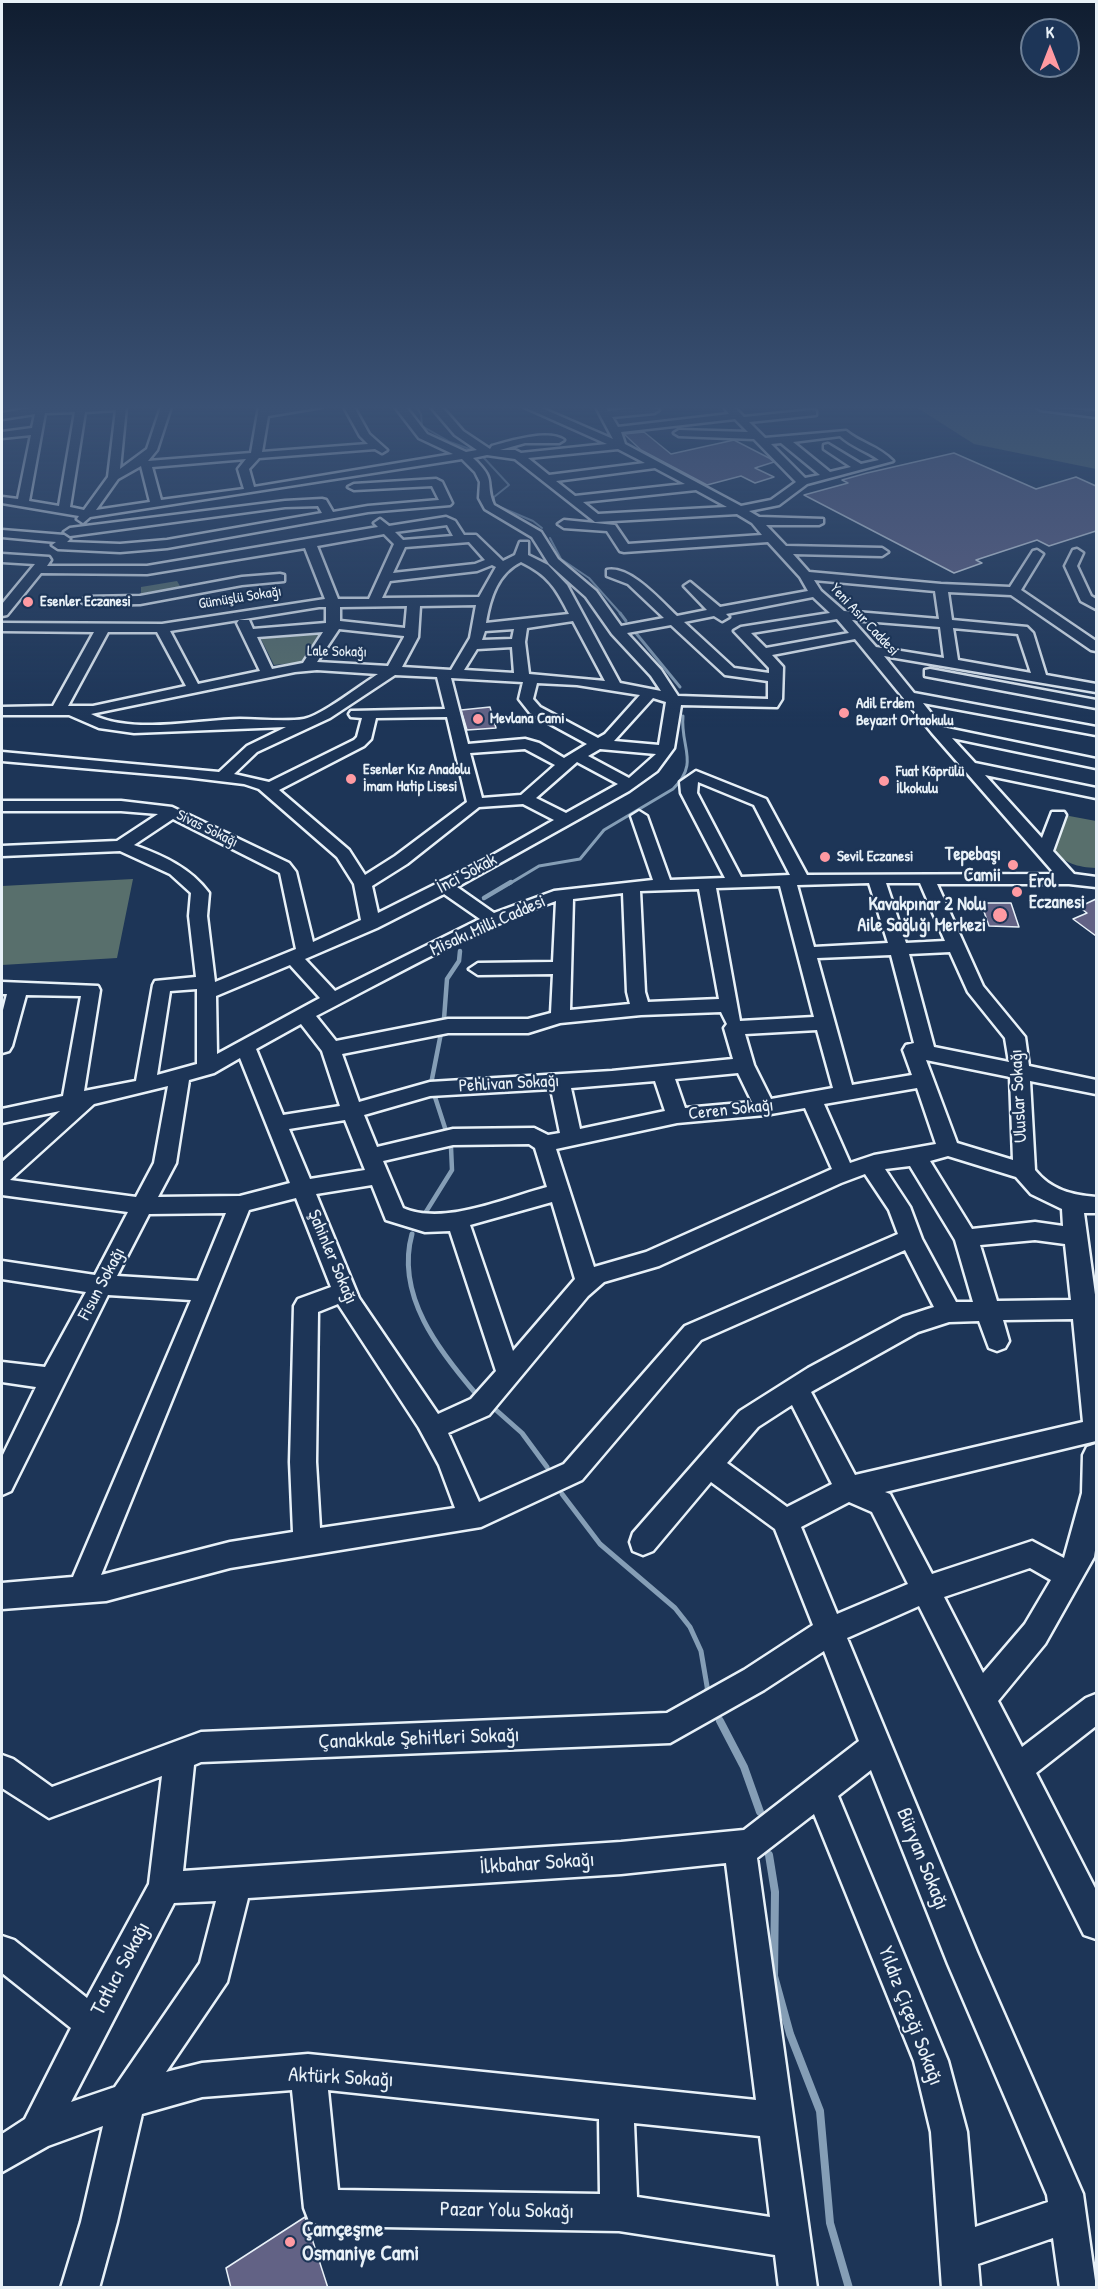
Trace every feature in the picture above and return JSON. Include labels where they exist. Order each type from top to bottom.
[{"type":"street","points":[[2,612],[6,600],[19,583],[40,565],[89,514]]},
{"type":"street","points":[[64,539],[223,514]]},
{"type":"street","points":[[291,514],[294,520]]},
{"type":"street","points":[[2,534],[64,539],[120,548],[167,544],[257,526],[337,514]]},
{"type":"street","points":[[372,514],[400,544]]},
{"type":"street","points":[[501,514],[537,535],[553,561],[591,594],[617,631],[657,673],[674,700],[665,750],[598,744],[535,711],[526,699],[526,678],[518,643],[520,625]]},
{"type":"street","points":[[591,514],[596,518],[611,522],[624,548],[770,538]]},
{"type":"street","points":[[564,524],[699,514]]},
{"type":"street","name":"Yeni Asır Caddesi","points":[[745,514],[756,522],[805,575],[816,593],[872,650],[938,730],[1069,879]]},
{"type":"street","points":[[2,558],[40,565],[144,571],[269,552],[386,529],[446,521],[451,523],[460,538]]},
{"type":"street","points":[[756,522],[819,521]]},
{"type":"street","points":[[257,526],[283,593]]},
{"type":"street","points":[[688,529],[696,543]]},
{"type":"street","points":[[400,544],[472,538],[498,564]]},
{"type":"street","points":[[521,557],[524,542]]},
{"type":"street","points":[[306,667],[333,625],[333,603],[310,544]]},
{"type":"street","points":[[374,602],[400,544]]},
{"type":"street","points":[[781,550],[882,552]]},
{"type":"street","points":[[1077,553],[1071,566],[1091,602]]},
{"type":"street","points":[[1014,591],[1037,554]]},
{"type":"street","points":[[384,578],[498,564],[521,557],[544,568],[562,588],[615,687]]},
{"type":"street","points":[[475,803],[453,713],[449,674],[472,645],[483,601],[498,564]]},
{"type":"street","points":[[172,566],[190,592],[214,619]]},
{"type":"street","points":[[71,628],[105,570]]},
{"type":"street","points":[[612,573],[632,581],[730,672],[774,678],[776,668],[763,653],[741,631],[713,611],[690,586]]},
{"type":"street","points":[[805,575],[941,588],[1014,591],[1096,647]]},
{"type":"street","points":[[86,602],[140,600],[242,581],[283,593]]},
{"type":"street","points":[[1078,581],[1096,581]]},
{"type":"street","points":[[941,588],[943,621],[951,662]]},
{"type":"street","name":"Gümüşlü Sokağı","points":[[2,627],[162,628],[239,615],[283,593],[333,603],[483,601]]},
{"type":"street","points":[[617,631],[816,593]]},
{"type":"street","points":[[567,598],[591,594]]},
{"type":"street","points":[[223,776],[252,749],[325,715],[393,670],[411,633],[414,601]]},
{"type":"street","points":[[239,615],[250,633],[268,674]]},
{"type":"street","points":[[741,631],[840,615],[943,621],[1024,631],[1040,678]]},
{"type":"street","points":[[478,627],[520,625],[576,617]]},
{"type":"street","points":[[250,633],[333,625],[411,633]]},
{"type":"street","points":[[58,711],[103,628]]},
{"type":"street","points":[[162,628],[195,689]]},
{"type":"street","points":[[763,653],[857,635]]},
{"type":"street","points":[[472,645],[518,643]]},
{"type":"street","points":[[872,650],[1094,688],[1089,730],[1072,758],[1065,787]]},
{"type":"street","points":[[885,665],[1092,704]]},
{"type":"street","name":"Lale Sokağı","points":[[2,711],[73,711],[306,667],[577,681],[650,692],[674,700],[772,704],[775,699],[774,678]]},
{"type":"street","points":[[525,799],[571,760],[620,728],[650,692]]},
{"type":"street","points":[[909,696],[1089,730]]},
{"type":"street","points":[[73,711],[102,726],[124,730],[198,725],[305,723]]},
{"type":"street","points":[[325,715],[453,713]]},
{"type":"street","points":[[270,788],[360,742],[364,739],[370,714]]},
{"type":"street","points":[[938,730],[1096,763]]},
{"type":"street","points":[[462,749],[525,744],[627,783]]},
{"type":"street","name":"İnci Sokak","points":[[145,1086],[162,985],[206,987],[300,955],[371,924],[567,820],[657,764],[665,750]]},
{"type":"street","points":[[2,757],[223,776],[246,780],[270,788],[343,854],[363,884],[371,924]]},
{"type":"street","points":[[971,767],[1096,793]]},
{"type":"street","points":[[736,884],[689,793],[688,782],[696,776],[760,802],[794,880],[805,953],[844,1093]]},
{"type":"street","points":[[363,884],[401,860],[475,803],[525,799],[567,820]]},
{"type":"street","name":"Sivas Sokağı","points":[[2,806],[121,806],[172,812],[283,867],[288,873],[300,955]]},
{"type":"street","points":[[121,846],[172,812]]},
{"type":"street","points":[[1046,851],[1058,815]]},
{"type":"street","points":[[639,816],[663,885]]},
{"type":"street","points":[[2,851],[121,846],[141,853],[196,886],[200,893],[198,915],[206,987],[207,1068]]},
{"type":"street","name":"Misakı Milli Caddesi","points":[[1069,879],[1096,875]]},
{"type":"street","points":[[876,878],[899,950],[924,1080],[948,1148]]},
{"type":"street","name":"Misakı Milli Caddesi","points":[[2,1174],[79,1101],[180,1077],[207,1068],[304,1014],[493,920],[527,905],[565,894],[663,885],[876,878],[1069,879],[1096,882]]},
{"type":"street","name":"Uluslar Sokağı","points":[[926,878],[975,988],[1015,1037],[1020,1073],[1024,1171]]},
{"type":"street","points":[[707,885],[734,1028],[744,1065],[765,1108]]},
{"type":"street","points":[[444,887],[493,920]]},
{"type":"street","points":[[631,887],[636,992],[641,1008]]},
{"type":"street","points":[[560,1017],[565,894]]},
{"type":"street","points":[[805,953],[956,946]]},
{"type":"street","points":[[300,955],[333,1000]]},
{"type":"street","points":[[478,969],[562,968]]},
{"type":"street","points":[[2,1046],[10,988],[91,990],[79,1101],[2,1116]]},
{"type":"street","points":[[331,1049],[448,1026],[528,1026],[560,1017],[641,1008],[729,1005]]},
{"type":"street","points":[[304,1014],[331,1049],[352,1111],[394,1214],[418,1224],[441,1225],[559,1192]]},
{"type":"street","points":[[734,1028],[826,1023]]},
{"type":"street","name":"Şahinler Sokağı","points":[[246,1048],[349,1303],[433,1428],[450,1461],[472,1518]]},
{"type":"street","points":[[920,1051],[1096,1087]]},
{"type":"street","name":"Pehlivan Sokağı","points":[[277,1124],[352,1111],[430,1089],[559,1081],[744,1065]]},
{"type":"street","points":[[663,1073],[677,1116]]},
{"type":"street","name":"Fisun Sokağı","points":[[2,1483],[52,1379],[165,1163],[180,1077]]},
{"type":"street","name":"Ceren Sokağı","points":[[544,1144],[677,1116],[765,1108],[924,1080]]},
{"type":"street","points":[[559,1081],[572,1138]]},
{"type":"street","points":[[811,1099],[844,1173]]},
{"type":"street","points":[[2,1187],[143,1206],[240,1204],[304,1188],[376,1166],[453,1137],[534,1136],[544,1144],[588,1282]]},
{"type":"street","points":[[433,1428],[480,1407],[588,1282],[597,1275],[651,1260],[844,1173],[870,1164],[948,1148],[1024,1171],[1031,1182],[1044,1192],[1072,1204],[1096,1205]]},
{"type":"street","points":[[916,1156],[966,1238],[997,1341]]},
{"type":"street","points":[[870,1164],[899,1207],[910,1240],[949,1312]]},
{"type":"street","points":[[81,1590],[240,1204]]},
{"type":"street","points":[[1072,1204],[1074,1236],[1089,1312],[1096,1423]]},
{"type":"street","points":[[457,1220],[509,1374]]},
{"type":"street","points":[[966,1238],[1035,1231],[1074,1236]]},
{"type":"street","points":[[2,1596],[106,1588],[230,1555],[472,1518],[573,1472],[693,1333],[910,1240]]},
{"type":"street","points":[[2,1270],[101,1285],[206,1291]]},
{"type":"street","points":[[307,1542],[303,1462],[306,1306],[345,1292]]},
{"type":"street","points":[[643,1542],[749,1419],[796,1388],[911,1324],[949,1312],[1089,1312]]},
{"type":"street","points":[[2,1372],[52,1379]]},
{"type":"street","points":[[796,1388],[848,1489],[881,1503],[1096,1923]]},
{"type":"street","points":[[709,1465],[785,1521],[848,1489],[1096,1430]]},
{"type":"street","points":[[981,1700],[1035,1634],[1080,1557],[1095,1493],[1096,1455]]},
{"type":"street","name":"Büryan Sokağı","points":[[785,1521],[965,1964],[1065,2194],[1079,2288]]},
{"type":"street","name":"Çanakkale Şehitleri Sokağı","points":[[2,1770],[49,1803],[201,1747],[670,1728],[754,1680],[829,1631],[925,1590],[1032,1554],[1069,1576]]},
{"type":"street","points":[[1017,1769],[1096,1708]]},
{"type":"street","name":"İlkbahar Sokağı","points":[[165,1888],[621,1858],[750,1845],[876,1747]]},
{"type":"street","name":"Tatlıcı Sokağı","points":[[38,2133],[92,2023],[165,1888],[180,1755]]},
{"type":"street","name":"Yıldız Çiçeği Sokağı","points":[[820,1790],[931,2061],[949,2132],[960,2270],[1068,2214]]},
{"type":"street","points":[[740,1846],[798,2288]]},
{"type":"street","points":[[80,2288],[99,2222],[127,2100],[214,1970],[236,1883]]},
{"type":"street","points":[[2,1952],[92,2023]]},
{"type":"street","name":"Aktürk Sokağı","points":[[38,2133],[127,2100],[202,2080],[308,2071],[775,2120]]},
{"type":"street","name":"Pazar Yolu Sokağı","points":[[308,2071],[322,2208],[619,2213],[792,2239]]},
{"type":"street","points":[[616,2104],[619,2213]]},
{"type":"street","points":[[2,2154],[38,2133]]},
{"type":"green space","points":[[177,581],[183,591],[141,597],[141,587]]},
{"type":"green space","points":[[321,631],[302,662],[274,665],[260,637]]},
{"type":"green space","points":[[1064,815],[1096,821],[1096,868],[1071,864],[1056,853],[1052,847]]},
{"type":"green space","points":[[133,879],[117,958],[2,965],[2,886]]},
{"type":"building","points":[[840,514],[1096,514],[1096,531],[1049,546],[1037,540],[976,560],[982,563],[954,573]]},
{"type":"building","name":"Mevlana Cami","points":[[490,707],[496,728],[467,730],[461,710]]},
{"type":"building","points":[[1096,899],[1096,936],[1073,919],[1087,913],[1079,907]]},
{"type":"building","name":"Kavakpınar 2 Nolu Aile Sağlığı Merkezi","points":[[981,903],[1011,903],[1019,927],[989,926]]},
{"type":"building","name":"Çamçeşme Osmaniye Cami","points":[[305,2217],[328,2288],[231,2288],[226,2268]]},
{"type":"waterway","points":[[516,514],[533,521],[542,528]]},
{"type":"waterway","points":[[550,538],[561,559],[589,578],[621,614]]},
{"type":"waterway","points":[[620,613],[626,621]]},
{"type":"waterway","points":[[635,632],[680,687]]},
{"type":"waterway","points":[[509,884],[539,866],[580,859],[604,830],[673,789],[686,771],[687,754],[683,716]]},
{"type":"waterway","points":[[484,898],[511,882]]},
{"type":"waterway","points":[[444,1019],[447,979],[459,961],[460,951]]},
{"type":"waterway","points":[[431,1084],[441,1033]]},
{"type":"waterway","points":[[435,1097],[446,1131]]},
{"type":"waterway","points":[[424,1215],[452,1170],[451,1147]]},
{"type":"waterway","points":[[412,1234],[408,1257],[415,1300],[435,1341],[477,1395]]},
{"type":"waterway","points":[[496,1410],[522,1433],[547,1467]]},
{"type":"waterway","points":[[562,1494],[600,1544],[675,1608],[690,1627],[701,1651],[708,1692]]},
{"type":"waterway","points":[[720,1721],[744,1767],[760,1812]]},
{"type":"waterway","points":[[769,1855],[775,1892],[774,1976],[790,2034],[820,2111],[830,2223],[849,2288]]},
{"type":"place","name":"Esenler Eczanesi","points":[[28,602]]},
{"type":"place","name":"Adil Erdem Beyazıt Ortaokulu","points":[[844,713]]},
{"type":"place","name":"Mevlana Cami","points":[[478,719]]},
{"type":"place","name":"Esenler Kız Anadolu İmam Hatip Lisesi","points":[[351,779]]},
{"type":"place","name":"Fuat Köprülü İlkokulu","points":[[884,781]]},
{"type":"place","name":"Sevil Eczanesi","points":[[825,857]]},
{"type":"place","name":"Tepebaşı Camii","points":[[1013,865]]},
{"type":"place","name":"Erol Eczanesi","points":[[1017,892]]},
{"type":"place","name":"Kavakpınar 2 Nolu Aile Sağlığı Merkezi","points":[[1000,915]]},
{"type":"place","name":"Çamçeşme Osmaniye Cami","points":[[290,2242]]}]
